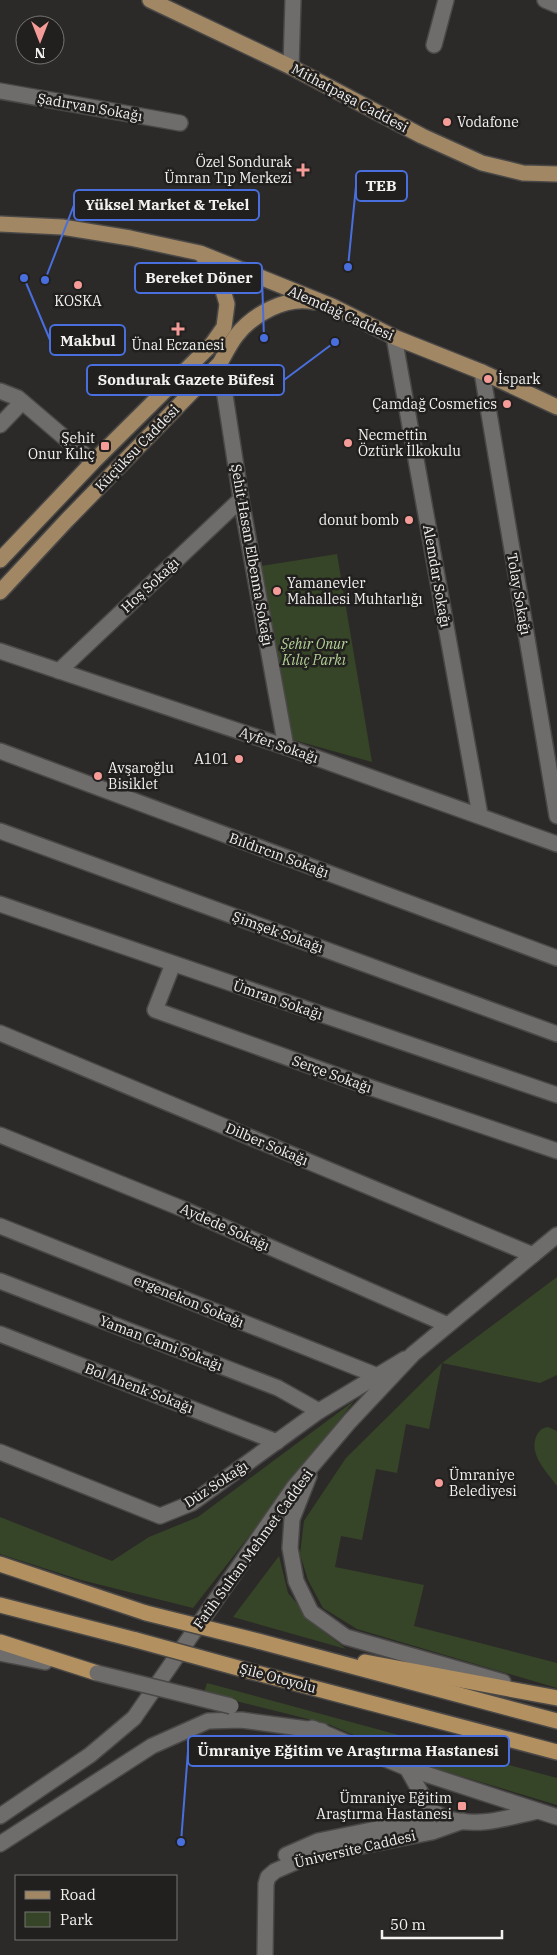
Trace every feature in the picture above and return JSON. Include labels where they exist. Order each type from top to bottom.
[{"type":"highway","points":[[0,1564],[146,1613]]},
{"type":"highway","points":[[0,1575],[258,1641],[557,1721]]},
{"type":"highway","name":"Şile Otoyolu","points":[[0,1605],[557,1752]]},
{"type":"highway","points":[[258,1641],[557,1698]]},
{"type":"highway","points":[[0,1642],[98,1673]]},
{"type":"main road","name":"Mithatpaşa Caddesi","points":[[150,0],[291,67],[422,136],[482,163],[524,174],[557,174]]},
{"type":"main road","name":"Alemdağ Caddesi","points":[[0,224],[62,227],[130,238],[200,253],[332,306],[394,337],[482,372],[557,407]]},
{"type":"main road","name":"Küçüksu Caddesi","points":[[0,560],[93,462],[212,344],[224,327],[227,304],[219,277],[200,253]]},
{"type":"main road","name":"Küçüksu Caddesi","points":[[0,592],[220,362],[236,335],[258,316],[278,306],[303,300],[332,306]]},
{"type":"street","points":[[291,67],[294,0]]},
{"type":"street","points":[[434,45],[446,0]]},
{"type":"street","points":[[545,0],[557,5]]},
{"type":"street","name":"Şadırvan Sokağı","points":[[0,91],[180,122]]},
{"type":"street","name":"Alemdar Sokağı","points":[[394,337],[480,815]]},
{"type":"street","name":"Şehit Hasan Elbenna Sokağı","points":[[220,362],[241,500],[286,747]]},
{"type":"street","name":"Tolay Sokağı","points":[[482,372],[557,816]]},
{"type":"street","points":[[0,391],[18,398],[93,462]]},
{"type":"street","points":[[0,425],[22,402]]},
{"type":"street","name":"Hoş Sokağı","points":[[59,671],[241,500]]},
{"type":"street","name":"Ayfer Sokağı","points":[[0,651],[286,747],[557,844]]},
{"type":"street","name":"Bıldırcın Sokağı","points":[[0,751],[557,958]]},
{"type":"street","name":"Şimşek Sokağı","points":[[0,830],[557,1034]]},
{"type":"street","name":"Ümran Sokağı","points":[[0,904],[557,1095]]},
{"type":"street","name":"Serçe Sokağı","points":[[173,964],[155,1010],[372,1088],[557,1151]]},
{"type":"street","name":"Dilber Sokağı","points":[[0,1034],[533,1255]]},
{"type":"street","name":"Aydede Sokağı","points":[[0,1135],[184,1209],[448,1325]]},
{"type":"street","name":"ergenekon Sokağı","points":[[0,1226],[378,1376]]},
{"type":"street","name":"Fatih Sultan Mehmet Caddesi","points":[[0,1816],[90,1755],[134,1718],[294,1487],[350,1421],[413,1354],[557,1235]]},
{"type":"street","name":"Yaman Cami Sokağı","points":[[0,1281],[278,1388],[319,1411]]},
{"type":"street","name":"Bol Ahenk Sokağı","points":[[0,1334],[277,1442]]},
{"type":"street","name":"Düz Sokağı","points":[[0,1452],[160,1516],[192,1503],[319,1411],[413,1354]]},
{"type":"street","points":[[316,1461],[294,1510],[290,1548],[296,1581],[311,1612],[346,1637],[557,1698]]},
{"type":"street","points":[[0,1653],[98,1673],[322,1731],[407,1768],[557,1817]]},
{"type":"street","points":[[0,1844],[152,1746],[208,1721],[241,1720],[322,1731]]},
{"type":"street","points":[[407,1768],[430,1812],[452,1820],[494,1821],[538,1811]]},
{"type":"street","name":"Üniversite Caddesi","points":[[256,1955],[258,1876],[268,1865],[292,1851],[318,1842],[430,1818],[430,1812]]},
{"type":"street","name":"Üniversite Caddesi","points":[[265,1955],[266,1884],[268,1877],[275,1871],[307,1857],[432,1832],[463,1821]]},
{"type":"green space","name":"Şehir Onur Kılıç Parkı","points":[[337,554],[372,762],[290,739],[261,566]]},
{"type":"green space","points":[[557,1277],[557,1375],[540,1383],[442,1363]]},
{"type":"green space","points":[[442,1363],[429,1429],[406,1424],[397,1473],[376,1469],[362,1540],[341,1536],[335,1567],[424,1585],[414,1626],[557,1663],[557,1688],[357,1629],[323,1608],[308,1580],[300,1554],[304,1521],[346,1458]]},
{"type":"green space","points":[[354,1401],[193,1608],[81,1580],[0,1554],[0,1517],[112,1561],[149,1537],[198,1517]]},
{"type":"green space","points":[[548,1427],[557,1431],[557,1486],[540,1463],[534,1444],[539,1431]]},
{"type":"green space","points":[[279,1556],[288,1593],[315,1625],[346,1649],[233,1617]]},
{"type":"green space","points":[[207,1683],[557,1778],[557,1805],[424,1765],[328,1724],[204,1693]]},
{"type":"place","name":"Vodafone","points":[[447,122]]},
{"type":"place","name":"Özel Sondurak Ümran Tıp Merkezi","points":[[303,170]]},
{"type":"place","name":"TEB","points":[[348,267]]},
{"type":"place","name":"Makbul","points":[[24,278]]},
{"type":"place","name":"Yüksel Market & Tekel","points":[[45,280]]},
{"type":"place","name":"KOSKA","points":[[78,285]]},
{"type":"place","name":"Ünal Eczanesi","points":[[178,329]]},
{"type":"place","name":"Bereket Döner","points":[[264,338]]},
{"type":"place","name":"Sondurak Gazete Büfesi","points":[[335,342]]},
{"type":"place","name":"İspark","points":[[488,379]]},
{"type":"place","name":"Çamdağ Cosmetics","points":[[507,404]]},
{"type":"place","name":"Necmettin Öztürk İlkokulu","points":[[348,443]]},
{"type":"place","name":"Şehit Onur Kılıç","points":[[105,446]]},
{"type":"place","name":"donut bomb","points":[[409,520]]},
{"type":"place","name":"Yamanevler Mahallesi Muhtarlığı","points":[[277,591]]},
{"type":"place","name":"A101","points":[[239,759]]},
{"type":"place","name":"Avşaroğlu Bisiklet","points":[[98,776]]},
{"type":"place","name":"Ümraniye Belediyesi","points":[[439,1483]]},
{"type":"place","name":"Ümraniye Eğitim Araştırma Hastanesi","points":[[462,1806]]},
{"type":"place","name":"Ümraniye Eğitim ve Araştırma Hastanesi","points":[[181,1842]]}]
